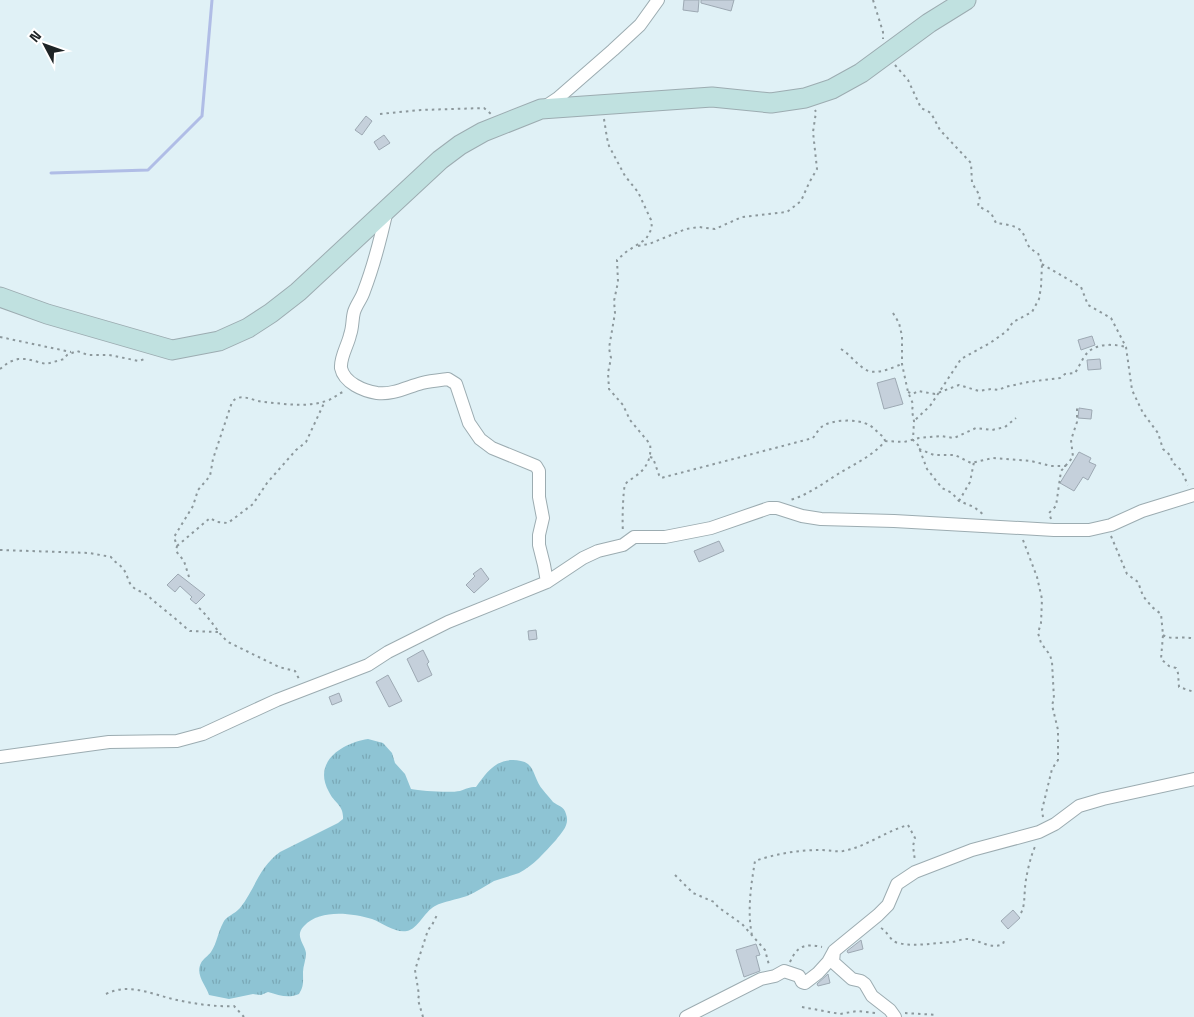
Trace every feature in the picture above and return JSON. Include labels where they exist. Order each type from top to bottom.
[{"type":"main road","points":[[0,298],[47,314],[172,350],[219,341],[248,328],[298,292],[440,160],[460,145],[483,132],[541,109],[712,97],[771,103],[809,96],[832,89],[861,73],[929,23],[966,0]]},
{"type":"street","points":[[541,109],[558,98],[640,25],[658,0]]},
{"type":"street","points":[[387,210],[375,257],[364,291],[354,312],[351,332],[341,368],[346,377],[354,384],[379,394],[402,391],[422,383],[448,379],[456,384],[469,423],[480,439],[492,448],[536,466],[539,471],[539,497],[544,518],[539,535],[539,545],[546,582]]},
{"type":"street","points":[[0,757],[109,742],[177,740],[203,734],[277,700],[368,665],[388,652],[448,622],[526,592],[546,582],[583,558],[598,551],[623,545],[634,538],[665,537],[711,528],[762,510],[777,508],[802,516],[821,519],[1089,530],[1111,525],[1142,511],[1193,495]]},
{"type":"street","points":[[686,1017],[761,979],[774,976],[784,970],[799,976],[802,982],[805,983],[828,962],[834,951],[888,904],[897,884],[919,870],[972,850],[1041,831],[1055,824],[1079,806],[1103,798],[1194,779]]},
{"type":"street","points":[[834,951],[833,962],[835,965],[852,979],[861,981],[872,996],[894,1015]]},
{"type":"path","points":[[873,0],[883,32],[884,44],[894,50],[895,67],[908,80],[921,108],[931,113],[940,130],[970,163],[972,183],[980,196],[978,206],[991,213],[996,223],[1018,227],[1024,234],[1031,250],[1038,253],[1042,264],[1039,299],[1032,312],[1013,322],[1007,332],[961,360],[930,406],[914,421]]},
{"type":"path","points":[[623,545],[622,523],[626,482],[642,472],[650,457],[650,444],[630,420],[625,408],[609,389],[608,384],[611,358],[609,344],[618,282],[617,260],[626,252],[636,247],[649,244],[686,229],[699,227],[715,229],[742,217],[787,212],[802,202],[817,169],[813,132],[816,112],[809,96]]},
{"type":"path","points":[[599,105],[605,120],[606,138],[609,146],[625,176],[638,192],[652,224],[652,232],[636,247]]},
{"type":"path","points":[[380,114],[421,110],[484,108],[495,117],[507,122]]},
{"type":"path","points":[[1042,264],[1081,287],[1088,305],[1111,318],[1126,347],[1132,390],[1143,413],[1158,433],[1163,449],[1171,456],[1172,462],[1181,470],[1193,495]]},
{"type":"path","points":[[893,313],[899,323],[902,336],[902,364],[908,392],[913,404],[913,440],[930,473],[942,488],[952,493],[959,501],[974,507],[989,519],[993,526]]},
{"type":"path","points":[[0,337],[88,355],[109,355],[139,361],[149,358],[151,345]]},
{"type":"path","points":[[908,392],[913,394],[918,391],[926,391],[935,394],[941,390],[959,385],[979,391],[999,390],[1028,382],[1060,378],[1065,374],[1075,373],[1088,352],[1094,349],[1114,344],[1126,347]]},
{"type":"path","points":[[841,349],[865,370],[871,372],[880,372],[902,364]]},
{"type":"path","points":[[0,368],[18,358],[46,364],[64,359],[72,352]]},
{"type":"path","points":[[189,577],[184,561],[176,551],[177,546],[174,537],[196,501],[198,490],[210,476],[213,459],[228,419],[230,405],[234,400],[237,397],[244,396],[255,401],[294,405],[302,403],[306,405],[326,401],[354,384]]},
{"type":"path","points":[[177,546],[210,518],[217,522],[228,523],[253,504],[267,483],[296,450],[306,442],[326,401]]},
{"type":"path","points":[[1055,530],[1049,513],[1056,506],[1061,471],[1073,457],[1071,440],[1077,422],[1077,406]]},
{"type":"path","points":[[777,508],[810,492],[865,458],[885,441],[904,442],[941,436],[954,438],[976,428],[992,430],[1005,427],[1016,418]]},
{"type":"path","points":[[650,457],[653,458],[661,478],[813,438],[823,426],[845,420],[866,423],[884,437],[885,441]]},
{"type":"path","points":[[919,449],[934,455],[955,456],[971,463],[993,458],[1031,461],[1051,466],[1066,466]]},
{"type":"path","points":[[959,501],[970,482],[974,462]]},
{"type":"path","points":[[1111,525],[1108,532],[1124,570],[1138,582],[1143,596],[1161,614],[1163,635],[1162,659],[1169,666],[1176,668],[1179,687],[1194,692]]},
{"type":"path","points":[[1021,528],[1022,538],[1030,555],[1042,599],[1042,623],[1038,633],[1041,644],[1050,655],[1052,662],[1054,699],[1052,704],[1058,730],[1058,760],[1052,769],[1041,831],[1033,850],[1024,888],[1025,907],[1021,912]]},
{"type":"path","points":[[0,550],[90,553],[110,557],[123,568],[131,585],[136,590],[145,593],[153,602],[160,604],[186,628],[197,632],[219,632]]},
{"type":"path","points":[[199,608],[209,617],[221,636],[235,647],[279,667],[295,671],[308,688]]},
{"type":"path","points":[[1163,635],[1168,638],[1190,637],[1194,640]]},
{"type":"path","points":[[752,935],[749,923],[753,872],[755,862],[766,857],[822,850],[833,852],[846,850],[878,838],[894,829],[908,825],[915,838],[913,857],[919,870]]},
{"type":"path","points":[[675,875],[693,892],[714,902],[742,924],[765,950],[774,976]]},
{"type":"path","points":[[423,1017],[418,1000],[415,970],[428,930],[437,915]]},
{"type":"path","points":[[864,926],[880,928],[887,932],[896,943],[910,946],[944,942],[953,943],[966,939],[976,940],[996,947],[1003,944],[1004,941]]},
{"type":"path","points":[[788,972],[796,950],[805,946],[819,946],[834,951]]},
{"type":"path","points":[[106,994],[114,990],[142,990],[175,999],[222,1007],[234,1006],[244,1017]]},
{"type":"path","points":[[802,1007],[840,1014],[857,1010],[885,1015],[894,1015],[899,1012],[937,1015]]},
{"type":"green space","points":[[368,739],[383,743],[392,753],[395,763],[405,774],[411,789],[416,790],[455,792],[476,787],[487,772],[501,762],[519,760],[525,762],[534,773],[545,793],[553,802],[564,809],[567,818],[565,828],[548,849],[524,870],[494,881],[467,896],[435,906],[411,930],[398,931],[372,919],[345,914],[327,915],[311,921],[304,926],[300,933],[306,958],[303,970],[303,984],[299,994],[287,996],[268,992],[261,995],[253,994],[229,999],[209,995],[200,976],[199,967],[213,949],[224,921],[240,908],[267,864],[280,852],[343,819],[342,810],[329,792],[324,772],[332,756],[340,750],[358,741]]},
{"type":"building","points":[[684,0],[699,0],[698,12],[683,10]]},
{"type":"building","points":[[701,0],[734,0],[731,11],[701,3]]},
{"type":"building","points":[[366,116],[372,121],[362,135],[355,130]]},
{"type":"building","points":[[384,135],[390,143],[379,150],[374,142]]},
{"type":"building","points":[[1092,336],[1095,345],[1081,350],[1078,340]]},
{"type":"building","points":[[1100,359],[1101,369],[1088,370],[1087,360]]},
{"type":"building","points":[[895,378],[903,404],[884,409],[877,383]]},
{"type":"building","points":[[1079,408],[1092,410],[1091,419],[1078,418]]},
{"type":"building","points":[[1079,452],[1091,458],[1089,462],[1096,465],[1088,480],[1083,477],[1074,491],[1060,483]]},
{"type":"building","points":[[719,541],[724,551],[699,562],[694,551]]},
{"type":"building","points":[[481,568],[489,579],[474,593],[466,585],[475,576],[473,574]]},
{"type":"building","points":[[178,574],[205,595],[196,604],[190,599],[192,597],[180,586],[175,592],[167,585]]},
{"type":"building","points":[[536,630],[537,639],[529,640],[528,631]]},
{"type":"building","points":[[423,650],[429,662],[427,664],[432,675],[418,682],[407,659]]},
{"type":"building","points":[[388,675],[402,701],[389,707],[376,682]]},
{"type":"building","points":[[339,693],[342,701],[332,705],[329,697]]},
{"type":"building","points":[[1013,910],[1020,918],[1008,929],[1001,921]]},
{"type":"building","points":[[861,940],[863,949],[848,953],[847,951]]},
{"type":"building","points":[[756,944],[760,955],[756,956],[760,971],[744,977],[736,950]]},
{"type":"building","points":[[828,974],[830,983],[818,986],[817,984]]},
{"type":"waterway","points":[[51,173],[148,170],[202,116],[212,0]]}]
